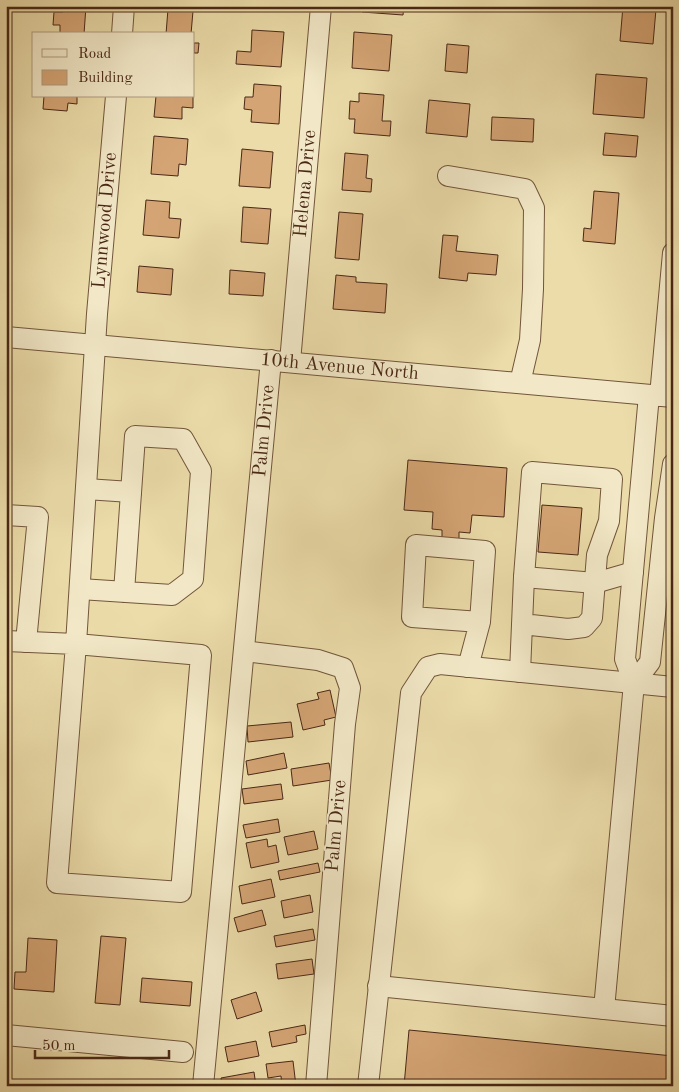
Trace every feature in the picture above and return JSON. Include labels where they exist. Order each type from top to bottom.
[{"type":"street","points":[[122,32],[124,6]]},
{"type":"street","name":"Helena Drive","points":[[281,361],[321,6]]},
{"type":"street","name":"Lynnwood Drive","points":[[76,644],[97,314],[116,98]]},
{"type":"street","points":[[448,176],[525,189],[534,208],[530,340],[520,383]]},
{"type":"street","points":[[604,1009],[634,683],[625,659],[633,572],[661,396],[673,253]]},
{"type":"street","name":"10th Avenue North","points":[[6,337],[661,396]]},
{"type":"street","name":"Palm Drive","points":[[203,1086],[244,652],[281,361]]},
{"type":"street","points":[[80,589],[124,592],[172,595],[192,579],[201,470],[183,439],[135,436],[124,592]]},
{"type":"street","points":[[634,683],[650,662],[665,590],[665,518],[673,464]]},
{"type":"street","points":[[520,672],[522,624],[524,577],[532,472],[612,479],[609,521],[597,555],[592,618],[584,627],[568,628],[522,624]]},
{"type":"street","points":[[86,489],[131,492]]},
{"type":"street","points":[[6,515],[38,517],[16,641],[76,644],[201,655],[181,892],[57,883],[76,644]]},
{"type":"street","points":[[468,667],[480,622],[485,551],[416,545],[412,616],[480,622]]},
{"type":"street","points":[[524,577],[595,583],[633,572]]},
{"type":"street","name":"Palm Drive","points":[[244,652],[318,660],[343,668],[350,688],[345,724],[316,1086]]},
{"type":"street","points":[[368,1086],[411,693],[428,667],[440,664],[673,687]]},
{"type":"street","points":[[378,986],[673,1016]]},
{"type":"street","points":[[6,1035],[183,1052]]},
{"type":"building","points":[[63,6],[86,6],[84,32],[60,32],[60,25],[53,25],[54,12],[63,12]]},
{"type":"building","points":[[362,6],[404,6],[403,15],[362,12]]},
{"type":"building","points":[[623,6],[656,9],[653,44],[620,41]]},
{"type":"building","points":[[168,9],[193,11],[191,32],[166,32]]},
{"type":"building","points":[[252,30],[284,32],[281,67],[236,64],[237,51],[251,52]]},
{"type":"building","points":[[354,32],[392,35],[389,71],[352,68]]},
{"type":"building","points":[[195,43],[199,43],[198,53],[195,53]]},
{"type":"building","points":[[447,44],[469,46],[467,73],[445,71]]},
{"type":"building","points":[[596,74],[647,78],[644,118],[593,114]]},
{"type":"building","points":[[254,84],[281,86],[279,124],[251,122],[252,110],[244,109],[245,97],[253,97]]},
{"type":"building","points":[[359,93],[384,95],[382,121],[391,121],[390,136],[354,133],[355,119],[349,119],[350,101],[359,102]]},
{"type":"building","points":[[44,98],[77,98],[77,104],[68,103],[67,111],[43,109]]},
{"type":"building","points":[[156,98],[193,98],[193,108],[182,107],[182,119],[154,117]]},
{"type":"building","points":[[429,100],[470,104],[467,137],[426,133]]},
{"type":"building","points":[[492,117],[534,119],[533,142],[491,140]]},
{"type":"building","points":[[605,133],[638,136],[636,157],[603,155]]},
{"type":"building","points":[[154,136],[188,139],[186,165],[179,164],[178,176],[151,174]]},
{"type":"building","points":[[242,149],[273,152],[270,188],[239,186]]},
{"type":"building","points":[[345,153],[368,155],[366,178],[372,179],[371,192],[342,190]]},
{"type":"building","points":[[594,191],[619,193],[615,244],[583,241],[584,228],[591,229]]},
{"type":"building","points":[[146,200],[170,202],[169,218],[181,219],[179,238],[143,235]]},
{"type":"building","points":[[243,207],[271,209],[268,244],[241,242]]},
{"type":"building","points":[[339,212],[363,214],[359,260],[335,258]]},
{"type":"building","points":[[443,235],[458,236],[456,251],[498,255],[496,275],[468,273],[467,281],[439,278]]},
{"type":"building","points":[[139,266],[173,269],[171,295],[137,292]]},
{"type":"building","points":[[230,270],[265,273],[263,296],[229,294]]},
{"type":"building","points":[[336,275],[356,277],[356,282],[387,284],[385,313],[333,309]]},
{"type":"building","points":[[408,460],[507,468],[504,517],[472,515],[470,533],[459,532],[459,542],[442,541],[442,530],[432,529],[433,512],[404,510]]},
{"type":"building","points":[[542,505],[582,508],[578,555],[538,552]]},
{"type":"building","points":[[330,690],[336,717],[324,720],[325,725],[303,730],[297,704],[319,699],[317,693]]},
{"type":"building","points":[[291,722],[293,737],[248,742],[247,726]]},
{"type":"building","points":[[284,753],[287,768],[248,775],[246,761]]},
{"type":"building","points":[[329,763],[332,780],[293,786],[291,769]]},
{"type":"building","points":[[281,784],[283,799],[244,804],[242,789]]},
{"type":"building","points":[[278,819],[280,832],[246,838],[243,825]]},
{"type":"building","points":[[314,831],[318,849],[288,855],[284,837]]},
{"type":"building","points":[[267,839],[268,847],[276,845],[279,862],[251,868],[246,843]]},
{"type":"building","points":[[318,863],[320,872],[280,880],[278,871]]},
{"type":"building","points":[[271,879],[275,897],[242,904],[239,886]]},
{"type":"building","points":[[310,895],[313,912],[284,918],[281,901]]},
{"type":"building","points":[[262,910],[266,925],[238,932],[234,918]]},
{"type":"building","points":[[313,929],[315,940],[276,947],[274,936]]},
{"type":"building","points":[[101,936],[126,938],[120,1005],[95,1003]]},
{"type":"building","points":[[28,938],[57,940],[54,992],[14,989],[15,972],[26,972]]},
{"type":"building","points":[[312,959],[314,974],[278,979],[276,964]]},
{"type":"building","points":[[142,978],[192,982],[190,1006],[140,1002]]},
{"type":"building","points":[[256,992],[262,1011],[237,1019],[231,1000]]},
{"type":"building","points":[[305,1025],[306,1034],[296,1036],[297,1042],[272,1047],[269,1032]]},
{"type":"building","points":[[409,1030],[673,1056],[673,1086],[404,1086]]},
{"type":"building","points":[[256,1041],[259,1056],[228,1062],[225,1047]]},
{"type":"building","points":[[293,1061],[296,1086],[282,1086],[281,1076],[268,1078],[266,1064]]},
{"type":"building","points":[[254,1072],[256,1086],[222,1086],[221,1078]]},
{"type":"building","points":[[10,1081],[45,1084],[45,1086],[9,1086]]}]
